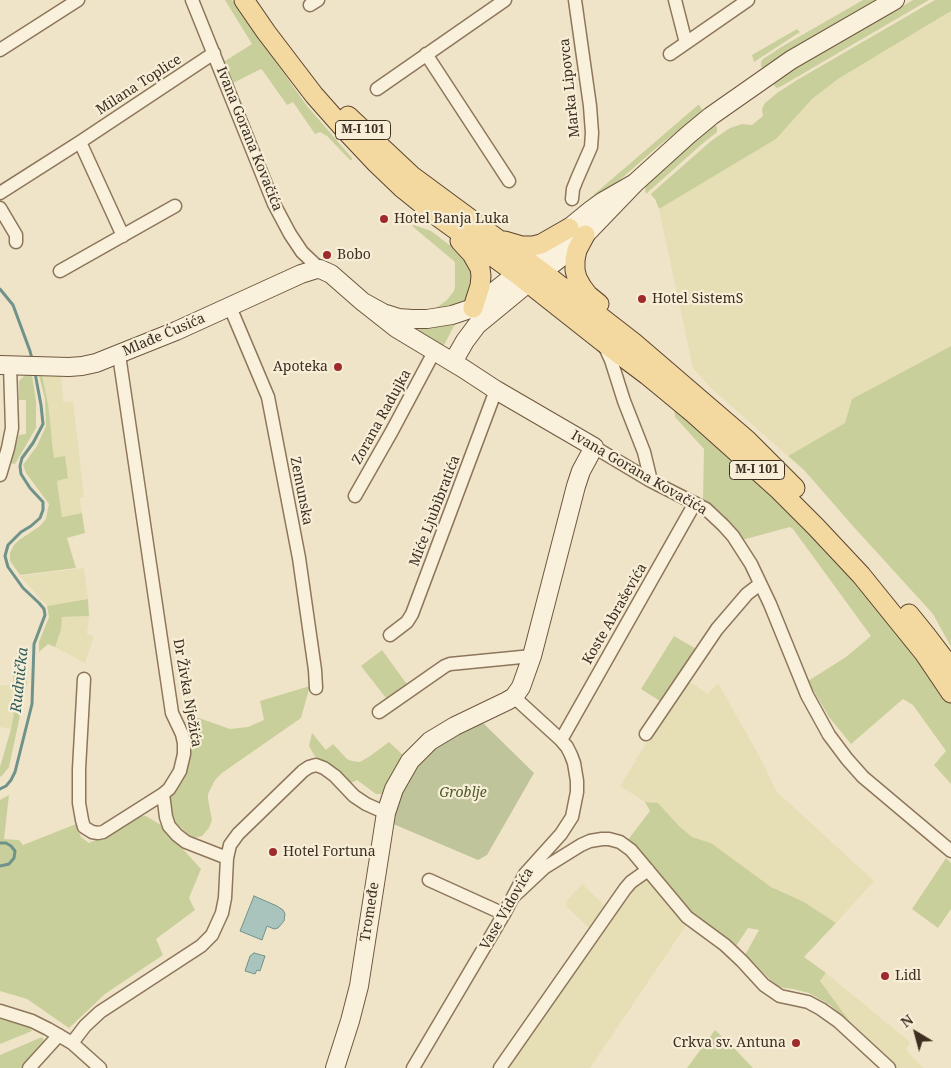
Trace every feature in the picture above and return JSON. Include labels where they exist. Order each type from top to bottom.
[{"type":"main road","name":"M-I 101","points":[[244,0],[294,70],[341,126],[401,187],[439,218],[529,273],[633,342],[747,440],[839,533],[926,635],[951,668]]},
{"type":"main road","name":"M-I 101","points":[[255,0],[279,35],[346,114],[412,176],[494,236],[529,273],[603,342],[647,375],[692,413],[779,490],[816,526],[896,617],[924,653],[951,693]]},
{"type":"main road","points":[[439,218],[472,254],[480,268],[480,286],[473,308]]},
{"type":"main road","points":[[494,236],[509,243],[533,246],[577,231],[575,270],[580,283],[588,295],[617,319],[633,342]]},
{"type":"street","points":[[0,50],[78,0]]},
{"type":"street","name":"Ivana Gorana Kovačića","points":[[192,0],[274,204],[302,252],[320,269]]},
{"type":"street","points":[[377,89],[505,0]]},
{"type":"street","name":"Marka Lipovca","points":[[572,199],[573,189],[591,147],[592,133],[575,0]]},
{"type":"street","points":[[675,0],[686,42]]},
{"type":"street","points":[[670,54],[748,0]]},
{"type":"street","points":[[320,269],[332,274],[363,302],[383,313],[399,318],[427,319],[452,315],[473,308],[529,273],[559,260],[577,231],[635,183],[688,134],[736,98],[825,39],[895,0]]},
{"type":"street","name":"Milana Toplice","points":[[0,193],[214,53]]},
{"type":"street","points":[[426,54],[509,181]]},
{"type":"street","points":[[80,142],[123,236]]},
{"type":"street","points":[[60,272],[175,206]]},
{"type":"street","points":[[0,208],[16,235],[16,242]]},
{"type":"street","name":"Mlađe Ćusića","points":[[20,366],[82,366],[96,363],[230,307],[301,274],[320,269]]},
{"type":"street","points":[[443,357],[465,341],[477,325],[529,273]]},
{"type":"street","name":"Ivana Gorana Kovačića","points":[[363,302],[396,328],[496,390],[651,481],[696,503],[715,517],[733,536],[751,564],[807,695],[829,736],[864,777],[951,851]]},
{"type":"street","name":"Zemunska","points":[[230,307],[268,397],[299,558],[316,688]]},
{"type":"street","points":[[443,357],[454,336],[473,308]]},
{"type":"street","points":[[603,342],[612,360],[624,401],[644,452],[651,481]]},
{"type":"street","name":"Dr Živka Nježića","points":[[84,679],[79,803],[84,827],[95,833],[103,832],[163,794],[180,771],[184,754],[184,743],[179,726],[172,713],[119,355]]},
{"type":"street","name":"Zorana Radujka","points":[[355,496],[392,432],[443,357]]},
{"type":"street","points":[[0,475],[12,428],[20,366]]},
{"type":"street","name":"Miće Ljubibratića","points":[[390,635],[407,622],[412,614],[496,390]]},
{"type":"street","points":[[514,697],[521,686],[532,656],[576,486],[581,471],[594,447]]},
{"type":"street","name":"Koste Abraševića","points":[[561,740],[696,503]]},
{"type":"street","points":[[646,734],[717,629],[747,594],[760,584]]},
{"type":"street","points":[[379,712],[450,664],[532,656]]},
{"type":"street","name":"Vase Vidovića","points":[[413,1068],[504,914],[525,874],[561,834],[572,817],[577,792],[577,781],[571,754],[561,740],[514,697]]},
{"type":"street","name":"Tromeđe","points":[[335,1068],[359,986],[386,813],[390,798],[410,761],[430,740],[514,697]]},
{"type":"street","points":[[72,1043],[85,1026],[100,1012],[201,946],[212,935],[222,913],[225,898],[226,858],[230,845],[303,771],[316,765],[324,768],[335,776],[354,796],[386,813]]},
{"type":"street","points":[[163,794],[169,826],[177,835],[186,842],[226,858]]},
{"type":"street","points":[[513,897],[548,865],[581,846],[597,840],[608,839],[620,842],[631,850],[687,917],[725,945],[764,985],[780,996],[808,1002],[838,1020],[889,1068]]},
{"type":"street","points":[[500,1068],[625,889],[631,882],[648,870]]},
{"type":"street","points":[[429,880],[504,914]]},
{"type":"street","points":[[0,1011],[32,1021],[48,1029],[72,1043],[100,1068]]},
{"type":"street","points":[[29,1068],[59,1036]]},
{"type":"shaded area","points":[[951,11],[951,346],[852,399],[845,423],[788,456],[712,389],[693,368],[659,209],[776,139],[812,99],[838,79]]},
{"type":"shaded area","points":[[42,375],[61,375],[63,402],[73,401],[84,497],[80,498],[82,513],[62,517],[57,481],[68,478],[65,457],[54,458]]},
{"type":"shaded area","points":[[84,568],[88,599],[47,606],[20,576]]},
{"type":"shaded area","points":[[89,616],[87,634],[94,636],[85,663],[55,647],[61,630],[62,617]]},
{"type":"shaded area","points":[[687,680],[708,694],[718,683],[763,763],[776,791],[874,881],[836,923],[804,902],[771,887],[711,843],[692,837],[658,803],[645,802],[620,786]]},
{"type":"shaded area","points":[[19,685],[11,729],[0,727],[0,686]]},
{"type":"shaded area","points":[[644,878],[651,883],[687,924],[590,1068],[504,1068],[629,891]]},
{"type":"shaded area","points":[[582,884],[607,908],[592,931],[567,907],[566,902]]},
{"type":"shaded area","points":[[826,973],[910,1042],[906,1050],[923,1068],[897,1068],[853,1026],[820,981]]},
{"type":"green space","points":[[225,0],[232,0],[307,106],[352,160],[327,136],[320,132],[315,134],[293,102],[287,105],[261,69],[231,84],[222,63],[252,44]]},
{"type":"green space","points":[[863,0],[878,0],[763,69],[761,62],[763,59]]},
{"type":"green space","points":[[913,0],[929,0],[780,87],[776,88],[772,83],[778,79]]},
{"type":"green space","points":[[935,0],[951,0],[951,11],[838,79],[812,99],[776,139],[659,209],[651,194],[711,141],[730,128],[742,124],[752,125],[763,116],[762,109],[765,103],[777,93]]},
{"type":"green space","points":[[797,29],[800,32],[754,62],[752,55]]},
{"type":"green space","points":[[698,105],[703,111],[614,185],[559,227],[555,228]]},
{"type":"green space","points":[[714,124],[717,127],[717,132],[646,194],[647,182]]},
{"type":"green space","points":[[412,226],[431,231],[460,253],[473,271],[469,297],[457,307],[429,313],[447,300],[454,291],[455,262]]},
{"type":"green space","points":[[460,318],[442,349],[402,323]]},
{"type":"green space","points":[[951,346],[951,647],[933,614],[804,470],[788,456],[845,423],[852,399]]},
{"type":"green space","points":[[25,375],[32,375],[36,401],[36,428],[15,464],[10,463],[19,435],[26,434],[26,400],[19,400],[19,381]]},
{"type":"green space","points":[[39,375],[42,375],[48,404],[54,458],[65,456],[68,478],[57,481],[62,517],[82,513],[85,533],[67,538],[76,568],[20,575],[10,561],[10,553],[19,540],[40,526],[46,519],[49,504],[26,473],[23,465],[37,446],[46,426],[45,399]]},
{"type":"green space","points":[[674,408],[781,504],[884,611],[951,703],[951,784],[934,765],[946,751],[913,705],[903,699],[851,744],[829,717],[808,681],[846,657],[871,636],[793,529],[790,527],[742,540],[723,514],[703,499],[704,449],[675,417]]},
{"type":"green space","points":[[88,599],[89,616],[62,617],[61,630],[55,647],[48,644],[39,652],[39,642],[49,617],[47,606]]},
{"type":"green space","points":[[674,636],[698,650],[663,703],[641,689]]},
{"type":"green space","points":[[382,650],[409,687],[389,702],[361,666]]},
{"type":"green space","points":[[24,654],[27,683],[9,767],[1,777],[0,767],[11,729],[19,685],[13,684],[14,669],[17,660]]},
{"type":"green space","points":[[310,686],[301,718],[222,773],[215,780],[208,794],[212,820],[209,828],[202,836],[194,838],[189,835],[169,815],[172,790],[187,764],[192,732],[185,722],[193,718],[199,718],[230,729],[248,727],[264,720],[260,701]]},
{"type":"green space","name":"Groblje","points":[[482,722],[534,773],[487,855],[478,860],[391,823],[403,790],[414,770],[430,752],[441,741]]},
{"type":"green space","points":[[312,733],[326,750],[333,744],[347,759],[352,761],[360,762],[389,742],[403,755],[383,794],[376,794],[357,780],[351,783],[335,768],[317,758],[309,746]]},
{"type":"green space","points":[[9,795],[4,839],[19,840],[23,845],[76,824],[81,837],[89,843],[136,816],[146,816],[161,825],[201,869],[189,898],[195,910],[156,939],[163,955],[105,994],[69,1028],[27,999],[0,991],[0,800]]},
{"type":"green space","points":[[645,802],[658,803],[692,837],[711,843],[771,887],[804,902],[836,923],[804,957],[826,973],[820,981],[853,1026],[830,1005],[809,993],[778,987],[745,955],[759,930],[748,928],[736,946],[683,906],[627,841],[650,811]]},
{"type":"green space","points":[[946,858],[951,863],[951,909],[938,928],[912,909]]},
{"type":"green space","points":[[0,1017],[26,1024],[32,1031],[0,1044]]},
{"type":"green space","points":[[715,1030],[732,1046],[753,1068],[687,1068]]},
{"type":"green space","points":[[42,1037],[44,1040],[21,1068],[0,1068],[0,1055]]},
{"type":"water","points":[[254,896],[277,906],[285,914],[284,921],[278,928],[274,929],[267,926],[262,940],[240,931]]},
{"type":"water","points":[[254,953],[265,956],[260,971],[257,970],[255,974],[245,971],[250,956]]},
{"type":"waterway","name":"Rudnička","points":[[0,289],[13,305],[32,359]]},
{"type":"waterway","name":"Rudnička","points":[[0,789],[6,786],[15,772],[32,704],[34,644],[45,615],[44,609],[23,588],[8,567],[5,556],[8,545],[21,532],[40,518],[43,510],[43,502],[30,488],[21,474],[20,466],[22,458],[43,424],[35,373]]},
{"type":"waterway","name":"Rudnička","points":[[0,843],[6,843],[15,851],[14,858],[9,864],[0,866]]},
{"type":"place","name":"Hotel Banja Luka","points":[[384,219]]},
{"type":"place","name":"Bobo","points":[[327,255]]},
{"type":"place","name":"Hotel SistemS","points":[[642,299]]},
{"type":"place","name":"Apoteka","points":[[338,367]]},
{"type":"place","name":"Hotel Fortuna","points":[[273,852]]},
{"type":"place","name":"Lidl","points":[[885,976]]},
{"type":"place","name":"Crkva sv. Antuna","points":[[796,1043]]}]
